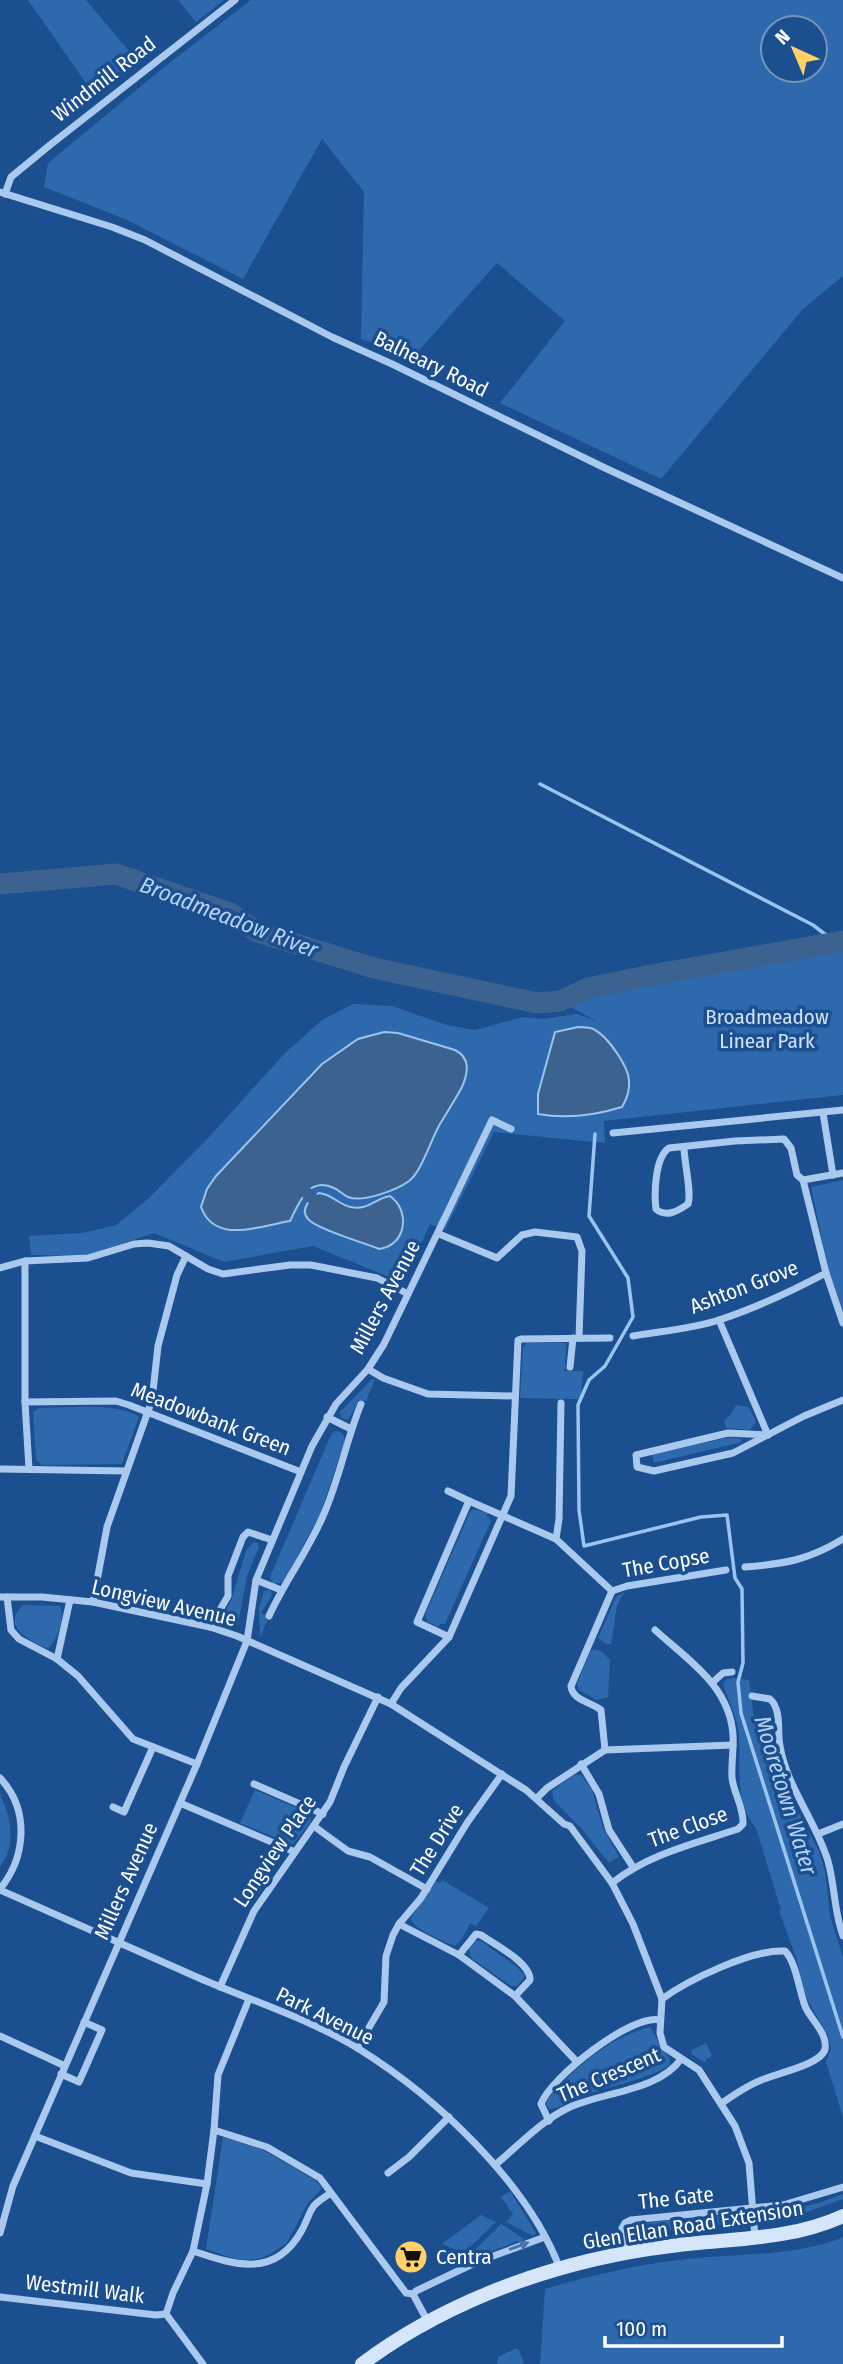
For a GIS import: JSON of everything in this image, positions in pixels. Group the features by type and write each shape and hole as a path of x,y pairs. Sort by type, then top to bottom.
{"street":[{"name":"Windmill Road","path":"3,193 11,177 66,131 235,0"},
{"name":"Balheary Road","path":"3,193 145,240 332,337 843,578"},
{"path":"612,1133 843,1110"},
{"path":"823,1113 833,1175"},
{"name":"Millers Avenue","path":"0,2233 13,2186 197,1764 247,1641 256,1580 301,1472 327,1417 368,1369 384,1344 492,1120 511,1129"},
{"path":"684,1147 684,1167 690,1197 688,1204 663,1214 656,1209 656,1202 661,1157 665,1150 670,1148 735,1141 783,1139 791,1148 797,1175 803,1180 825,1273 843,1322"},
{"path":"803,1180 843,1174"},
{"path":"439,1234 497,1258 522,1235 535,1232 576,1237 582,1251 576,1338 570,1367"},
{"path":"0,1268 25,1261 89,1258 134,1244 148,1243 169,1246 208,1269 223,1274 290,1265 311,1265 377,1278 408,1294"},
{"path":"93,1602 107,1527 125,1471 149,1412 158,1346 177,1275 186,1256"},
{"path":"25,1261 25,1402 29,1469"},
{"name":"Ashton Grove","path":"633,1336 719,1320 825,1273"},
{"path":"719,1320 768,1435"},
{"path":"391,1704 401,1688 449,1637 503,1515 512,1489 514,1396 519,1340 610,1338"},
{"path":"368,1369 383,1378 428,1394 514,1396"},
{"path":"768,1435 728,1433 651,1450 636,1455 637,1467 654,1471 733,1453 843,1400"},
{"name":"Meadowbank Green","path":"25,1402 116,1401 301,1472"},
{"path":"556,1539 559,1519 561,1403"},
{"path":"269,1616 322,1519 336,1485 351,1429 361,1404"},
{"path":"327,1417 351,1429"},
{"path":"0,1469 125,1471"},
{"name":"The Copse","path":"448,1491 556,1539 612,1591"},
{"path":"449,1637 416,1622 469,1501"},
{"path":"210,1627 228,1596 228,1576 243,1537 248,1532 272,1540"},
{"path":"746,1567 808,1558 843,1539"},
{"name":"The Copse","path":"605,1750 601,1710 575,1696 571,1692 571,1686 612,1591 726,1570"},
{"path":"256,1580 281,1590"},
{"path":"4,1597 11,1630 19,1639 57,1660 92,1689 133,1739 197,1764"},
{"name":"Longview Avenue","path":"4,1597 93,1602 210,1627 378,1697 502,1774"},
{"path":"57,1660 70,1600"},
{"name":"The Close","path":"611,1883 633,1867 658,1855 738,1829 743,1824 744,1816 732,1776 730,1717 718,1687 656,1630"},
{"path":"713,1682 723,1673 732,1672"},
{"path":"752,1696 770,1699 776,1706 780,1746 788,1774 818,1834 829,1863 843,1936"},
{"name":"Longview Place","path":"220,1987 254,1911 323,1814 378,1697"},
{"path":"537,1798 581,1764 605,1750 733,1745"},
{"path":"113,1807 124,1812 153,1747"},
{"path":"581,1764 599,1794 609,1830 633,1867"},
{"path":"502,1774 537,1798 576,1832 611,1883 633,1924 662,1999 660,2033 664,2047 699,2070 736,2126 749,2163 755,2239"},
{"name":"The Drive","path":"357,2048 384,2002 386,1956 399,1924 427,1889 467,1823 502,1774"},
{"path":"0,1778 16,1805 21,1828 18,1860 0,1890"},
{"path":"254,1784 323,1814"},
{"path":"180,1803 295,1852"},
{"path":"818,1834 843,1825"},
{"path":"315,1827 348,1851 370,1857 427,1889"},
{"name":"Park Avenue","path":"0,1890 357,2048 402,2079 449,2117 495,2165 518,2193 545,2236 561,2269"},
{"path":"399,1924 458,1955 515,1996 577,2062"},
{"path":"458,1955 476,1934 522,1963 528,1969 530,1980 515,1996"},
{"path":"662,1999 699,1977 749,1958 785,1951 792,1960 797,1986 807,2011 822,2034 825,2049 815,2060 763,2079 722,2103"},
{"path":"203,2364 166,2314 192,2251 207,2184 218,2075 249,1999"},
{"name":"The Crescent","path":"549,2121 541,2104 543,2096 577,2062 627,2028 654,2019 660,2020"},
{"path":"61,2074 79,2082 102,2030 84,2022"},
{"path":"0,2036 65,2066"},
{"name":"The Crescent","path":"495,2165 566,2109 590,2099 642,2085 670,2072 681,2059"},
{"path":"388,2173 410,2157 449,2117"},
{"path":"214,2130 267,2147 320,2178 407,2293 413,2294 468,2266 545,2236"},
{"path":"35,2136 131,2173 207,2184"},
{"name":"The Gate","path":"625,2253 622,2228 631,2220 794,2203 843,2187"},
{"path":"192,2251 246,2266 266,2263 292,2244 312,2205 331,2193"},
{"name":"Glen Ellan Road Extension","path":"362,2364 428,2322 493,2292 561,2269 625,2253 672,2245 755,2239 800,2231 843,2216"},
{"path":"413,2294 428,2322"},
{"name":"Westmill Walk","path":"0,2297 166,2314"}],"green space":[{"path":"28,0 86,0 140,64 95,96"},
{"path":"178,0 224,0 196,22"},
{"path":"251,0 843,0 843,276 802,310 661,479 500,403 565,321 497,263 413,357 361,339 364,192 322,139 243,279 127,220 44,187 48,163"},
{"name":"Broadmeadow Linear Park","path":"843,940 843,1095 604,1121 605,1143 494,1132 445,1230 430,1224 404,1283 313,1246 224,1262 154,1233 86,1256 31,1255 29,1236 82,1233 116,1225 148,1199 210,1136 283,1055 322,1020 353,1004 392,1006 447,1025 475,1030 523,1017 543,1019 577,1014 596,1021 560,1001 588,988 648,973"},
{"path":"843,1180 843,1311 829,1272 811,1187"},
{"path":"527,1343 566,1343 565,1371 583,1371 581,1399 520,1398 523,1347"},
{"path":"372,1379 375,1380 366,1401 359,1400 348,1420 341,1418 340,1412"},
{"path":"736,1405 749,1407 756,1422 750,1430 726,1428 724,1420"},
{"path":"39,1408 119,1409 139,1417 122,1464 42,1465 36,1460 33,1412"},
{"path":"334,1431 341,1432 344,1443 320,1515 285,1579 281,1583 273,1584 270,1577"},
{"path":"727,1438 740,1438 742,1442 654,1463 652,1454"},
{"path":"474,1509 488,1513 491,1521 445,1624 440,1624 439,1627 428,1622 425,1615 470,1512"},
{"path":"253,1542 258,1543 259,1547 247,1576 238,1624 231,1629 219,1623 231,1601 246,1551"},
{"path":"270,1590 272,1595 261,1613 269,1616 260,1638 259,1608 264,1591"},
{"path":"624,1592 617,1606 611,1644 606,1644 598,1638 616,1597"},
{"path":"23,1605 60,1606 60,1629 48,1649 20,1632 16,1626 17,1613"},
{"path":"594,1649 601,1651 610,1660 608,1697 597,1700 579,1690 577,1684 590,1652"},
{"path":"727,1679 749,1680 754,1718 764,1720 763,1735 773,1735 783,1783 819,1851 825,1871 830,1916 843,1957 843,2117 826,2062 831,2049 828,2035 802,1987 797,1960 779,1911 781,1910 756,1828 741,1796 738,1730 723,1684"},
{"path":"574,1775 581,1775 592,1790 603,1828 619,1857 609,1863 581,1828 554,1801 552,1791"},
{"path":"255,1790 311,1814 310,1823 294,1843 240,1823"},
{"path":"0,1794 9,1822 10,1840 9,1849 0,1867"},
{"path":"442,1880 489,1908 476,1926 470,1923 455,1946 423,1931 411,1919 436,1881 440,1883"},
{"path":"474,1940 481,1941 517,1967 525,1976 517,1986 511,1986 471,1958 469,1948"},
{"path":"650,2027 669,2058 670,2064 667,2067 549,2109 546,2105 547,2099 581,2065 620,2038"},
{"path":"706,2043 712,2056 706,2059 706,2063 691,2054 692,2050"},
{"path":"223,2137 263,2150 315,2180 322,2188 308,2203 287,2243 262,2258 235,2259 206,2249"},
{"path":"510,2191 536,2233 533,2236 506,2222 513,2214 501,2197"},
{"path":"843,2194 843,2199 793,2217 765,2222 767,2214 819,2203"},
{"path":"481,2215 496,2222 464,2253 442,2244"},
{"path":"741,2215 736,2223 627,2235 631,2226"},
{"path":"501,2224 524,2239 466,2259"},
{"path":"843,2237 843,2364 540,2364 545,2289 652,2264 786,2251"},
{"path":"516,2348 524,2364 497,2364 498,2357"}],"shaded area":[{"path":"578,1027 595,1030 616,1052 628,1074 629,1091 625,1101 622,1107 591,1114 538,1114 538,1094 555,1032"},
{"path":"384,1032 398,1033 455,1050 464,1057 467,1066 462,1087 414,1176 396,1188 362,1198 348,1197 325,1185 317,1186 306,1193 290,1221 252,1229 227,1229 216,1226 208,1219 201,1207 207,1189 216,1176 322,1064 358,1039"},
{"path":"319,1193 357,1208 390,1196 401,1210 403,1227 400,1235 395,1242 379,1249 320,1227 308,1219 305,1211 310,1201"}],"waterway":[{"path":"540,784 813,925 835,942"},
{"name":"Broadmeadow River","path":"0,884 116,874 230,913 257,932 374,968 537,1003 560,1001 588,988 646,976 843,941"},
{"name":"Mooretown Water","path":"595,1134 589,1216 628,1278 633,1317 605,1366 589,1380 578,1405 579,1510 584,1546 701,1517 727,1515 735,1578 742,1589 743,1663 738,1682 741,1713 843,2037"},
{"path":"306,1192 312,1198"}],"place":[{"name":"Centra","path":"411,2257"}]}
